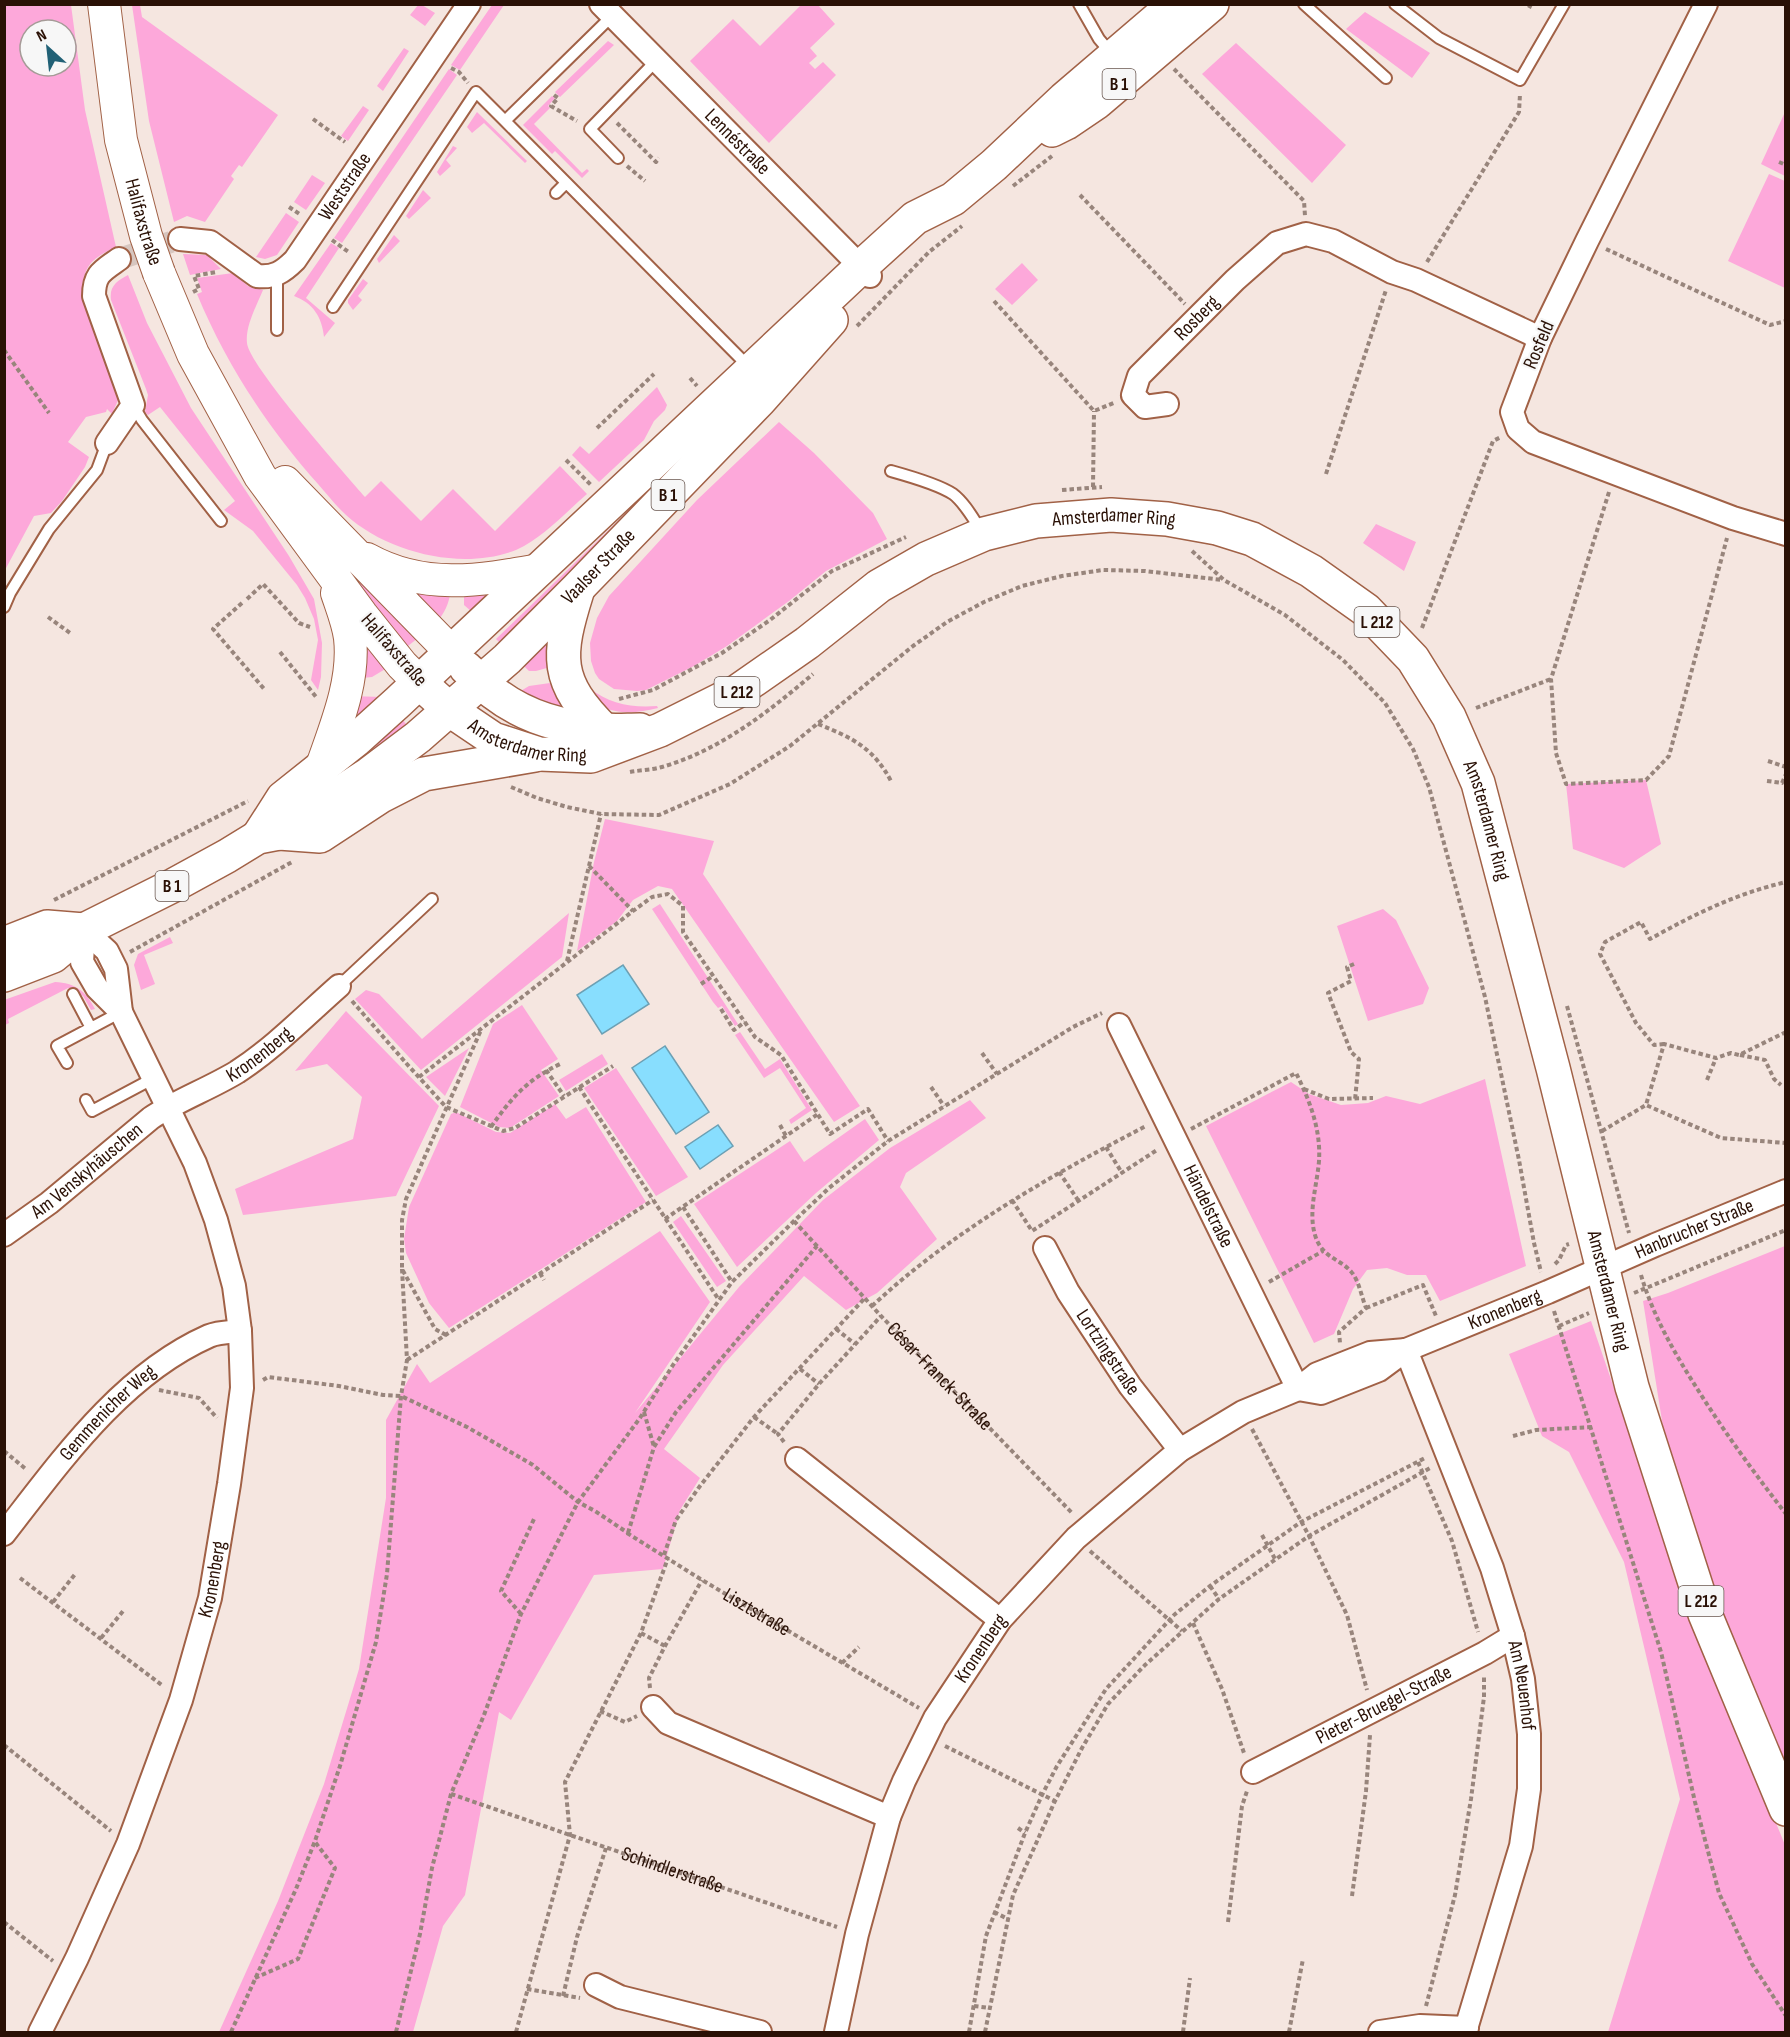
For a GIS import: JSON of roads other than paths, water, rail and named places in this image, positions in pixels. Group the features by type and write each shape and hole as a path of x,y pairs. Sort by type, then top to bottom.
{"main road":[{"name":"Halifaxstraße","path":"104,4 120,140 146,236 159,273 194,354 260,476 393,654 435,696"},
{"name":"Vaalser Straße","path":"265,821 369,774 435,696 466,667 578,589 755,385 866,272 915,218 959,211 1015,147 1064,99 1175,4"},
{"name":"Vaalser Straße","path":"1015,147 1066,123 1097,102 1212,4"},
{"name":"Vaalser Straße","path":"466,667 539,570 755,385"},
{"name":"Halifaxstraße","path":"232,423 292,491 355,552 466,667"},
{"name":"Amsterdamer Ring","path":"435,696 493,739 539,754 591,756 660,730 738,691 807,644 879,586 926,559 984,534 1036,521 1111,515 1167,519 1217,528 1252,539 1311,571 1366,610 1413,659 1449,717 1478,783 1553,1068 1632,1388 1705,1614 1785,1809"},
{"path":"355,552 393,571 441,581 479,580 539,570"},
{"path":"321,769 340,712 350,664 348,631 331,573"},
{"path":"578,589 563,642 565,673 577,699 605,730"},
{"name":"Amsterdamer Ring","path":"466,667 504,700 532,715 567,726 605,730 660,730"},
{"name":"Vaalser Straße","path":"4,975 52,956 84,930 227,856 265,821 283,798 357,739 435,696"},
{"path":"265,821 320,836 381,796 424,774 539,754"},
{"path":"4,944 47,927 84,930"}],"street":[{"name":"Weststraße","path":"277,275 284,272 295,260 469,4"},
{"name":"Rosfeld","path":"1706,4 1540,338 1512,412 1518,429 1533,442 1733,518 1785,534"},
{"name":"Lennéstraße","path":"607,10 866,272"},
{"name":"Rosberg","path":"1167,404 1145,407 1133,395 1139,376 1235,280 1277,243 1306,234 1333,241 1392,272 1416,280 1540,338"},
{"path":"180,239 210,242 257,276 277,275"},
{"path":"107,443 133,405 94,296 94,284 100,272 119,259"},
{"name":"Kronenberg","path":"40,2032 77,1958 128,1844 181,1700 210,1598 241,1400 240,1331 234,1286 216,1220 195,1163 121,1012 118,976 108,951 84,930"},
{"name":"Kronenberg","path":"168,1106 237,1072 271,1047 339,986"},
{"name":"Händelstraße","path":"1114,1017 1298,1389"},
{"name":"Am Venskyhäuschen","path":"4,1235 49,1203 168,1106"},
{"name":"Hanbrucher Straße","path":"1603,1267 1785,1191"},
{"name":"Lortzingstraße","path":"1046,1248 1068,1292 1130,1386 1180,1450"},
{"name":"Kronenberg","path":"836,2032 858,1934 889,1817 904,1781 931,1727 1000,1620 1081,1534 1180,1450 1243,1412 1298,1389 1317,1374 1370,1353 1406,1350 1603,1267"},
{"name":"Gemmenicher Weg","path":"4,1534 77,1440 124,1393 168,1359 211,1335 240,1331"},
{"name":"Am Neuenhof","path":"1406,1350 1492,1568 1513,1636 1523,1679 1529,1734 1529,1789 1521,1846 1466,2030"},
{"path":"797,1459 1000,1620"},
{"name":"Pieter-Bruegel-Straße","path":"1253,1772 1485,1653 1513,1636"},
{"path":"653,1707 668,1723 889,1817"},
{"path":"596,1985 620,1997 760,2032"},
{"path":"1380,2032 1420,2026 1466,2030"}],"lane":[{"path":"1079,4 1099,39 1113,56"},
{"path":"1304,4 1386,78"},
{"path":"1395,4 1439,38 1520,80 1564,4"},
{"path":"505,121 607,10"},
{"path":"618,158 590,129 656,61"},
{"path":"333,307 476,92 566,183 755,385"},
{"path":"556,194 566,183"},
{"path":"277,275 277,330"},
{"path":"133,405 142,420 221,521"},
{"path":"4,607 49,529 97,470 107,443"},
{"path":"891,471 954,494 984,534"},
{"path":"339,986 432,899"},
{"path":"73,994 91,1028"},
{"path":"67,1063 57,1046 121,1012"},
{"path":"86,1100 92,1111 154,1078"}],"water":[{"path":"623,965 649,1004 602,1034 577,995"},
{"path":"665,1046 709,1112 676,1134 632,1068"},
{"path":"718,1125 733,1146 700,1169 685,1147"}],"tunnel":[{"path":"119,259 180,239"}]}
